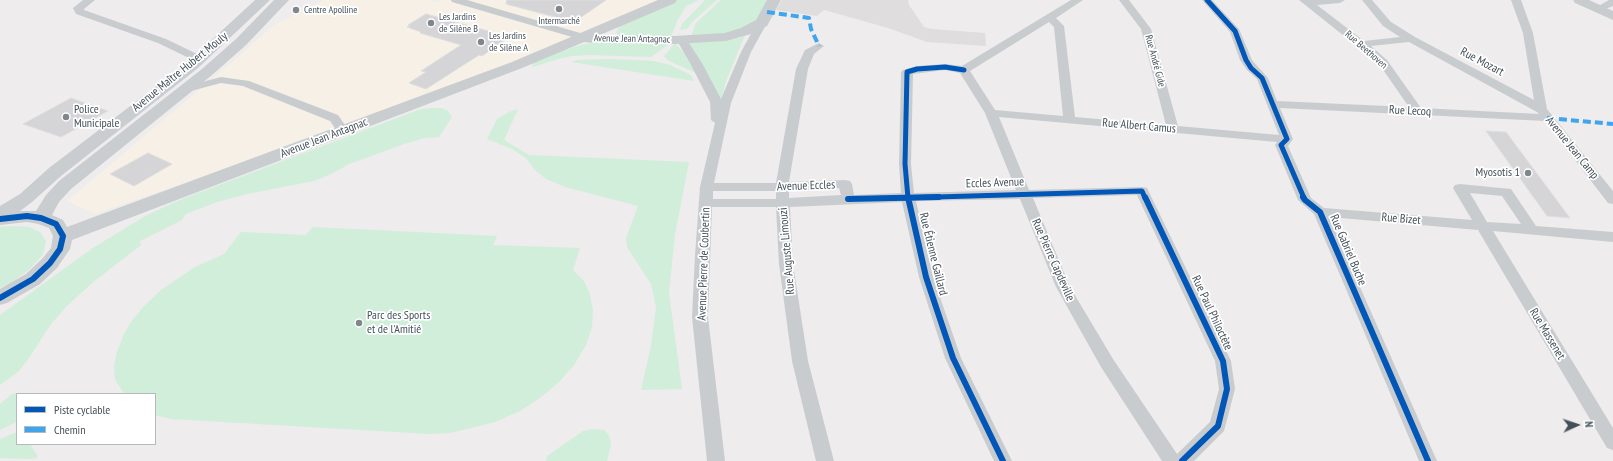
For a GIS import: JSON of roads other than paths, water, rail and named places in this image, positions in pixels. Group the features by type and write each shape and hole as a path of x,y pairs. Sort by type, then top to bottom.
{"main road":[{"name":"Avenue Maître Hubert Mouly","path":"42,218 52,199 65,185 187,89 205,64 216,45 263,0"},
{"name":"Avenue Maître Hubert Mouly","path":"0,215 26,198 54,172 205,64 236,46 282,0"},
{"name":"Avenue Jean Antagnac","path":"63,236 343,131 555,49 670,0"},
{"name":"Avenue Pierre de Coubertin","path":"762,23 774,0"},
{"path":"681,39 726,37 746,31 762,23"},
{"path":"612,25 611,31 613,36 623,39"},
{"name":"Avenue Jean Antagnac","path":"583,37 590,39 681,39"},
{"path":"0,219 27,216 42,218 56,224 63,236 60,249 50,263 33,279 0,298"}],"street":[{"path":"90,0 78,8 80,12 112,22 183,50 205,64 221,80"},
{"path":"456,0 583,37"},
{"path":"964,70 1051,18 1078,0"},
{"name":"Rue André Gide","path":"1124,0 1146,29 1173,128"},
{"name":"Rue Gabriel Buche","path":"1206,0 1235,31 1246,60 1251,68 1262,78 1287,139 1281,145 1305,200 1320,212 1428,461"},
{"path":"1306,2 1340,0"},
{"name":"Rue Mozart","path":"1367,0 1387,24 1544,114"},
{"name":"Avenue Jean Camp","path":"1516,0 1528,33 1544,114 1613,200"},
{"path":"1579,0 1613,16"},
{"path":"1598,9 1613,1"},
{"name":"Rue Beethoven","path":"1306,2 1362,44 1383,62 1417,111"},
{"path":"1051,18 1059,26 1069,120"},
{"name":"Avenue Pierre de Coubertin","path":"716,461 700,317 702,255 707,187 725,103 746,52 762,23"},
{"path":"565,31 589,30 612,25"},
{"path":"555,49 560,43 565,31"},
{"name":"Avenue Pierre de Coubertin","path":"681,39 696,62 716,102 718,139"},
{"path":"1362,44 1411,39"},
{"path":"183,50 216,45"},
{"name":"Rue Auguste Limouzi","path":"819,46 809,52 802,69 782,187 786,264 800,361 825,461"},
{"name":"Rue Étienne Gaillard","path":"964,70 945,67 917,69 907,72 905,164 908,197 926,277 953,358 1003,461"},
{"name":"Rue Pierre Capdeville","path":"964,70 992,113 1063,287 1107,363 1172,461"},
{"path":"187,89 221,80 245,83 334,118 343,131"},
{"name":"Rue Lecoq","path":"1273,104 1417,111 1544,114"},
{"name":"Rue Albert Camus","path":"992,113 1287,139"},
{"name":"Avenue Eccles","path":"706,203 783,203 848,198 845,184 782,187 707,187"},
{"path":"1482,226 1460,188 1506,192 1532,230"},
{"name":"Eccles Avenue","path":"848,198 1142,191"},
{"name":"Rue Paul Philoctète","path":"1142,191 1223,361 1227,389 1218,426 1182,461"},
{"name":"Rue Bizet","path":"1320,212 1613,237"},
{"name":"Rue Massenet","path":"1482,226 1613,443"}],"place":[{"name":"Intermarché","path":"559,9"},
{"name":"Centre Apolline","path":"296,10"},
{"name":"Les Jardins de Silène B","path":"431,23"},
{"name":"Les Jardins de Silène A","path":"481,42"},
{"name":"Police Municipale","path":"66,117"},
{"name":"Myosotis 1","path":"1528,173"},
{"name":"Parc des Sports et de l'Amitié","path":"359,323"}]}
